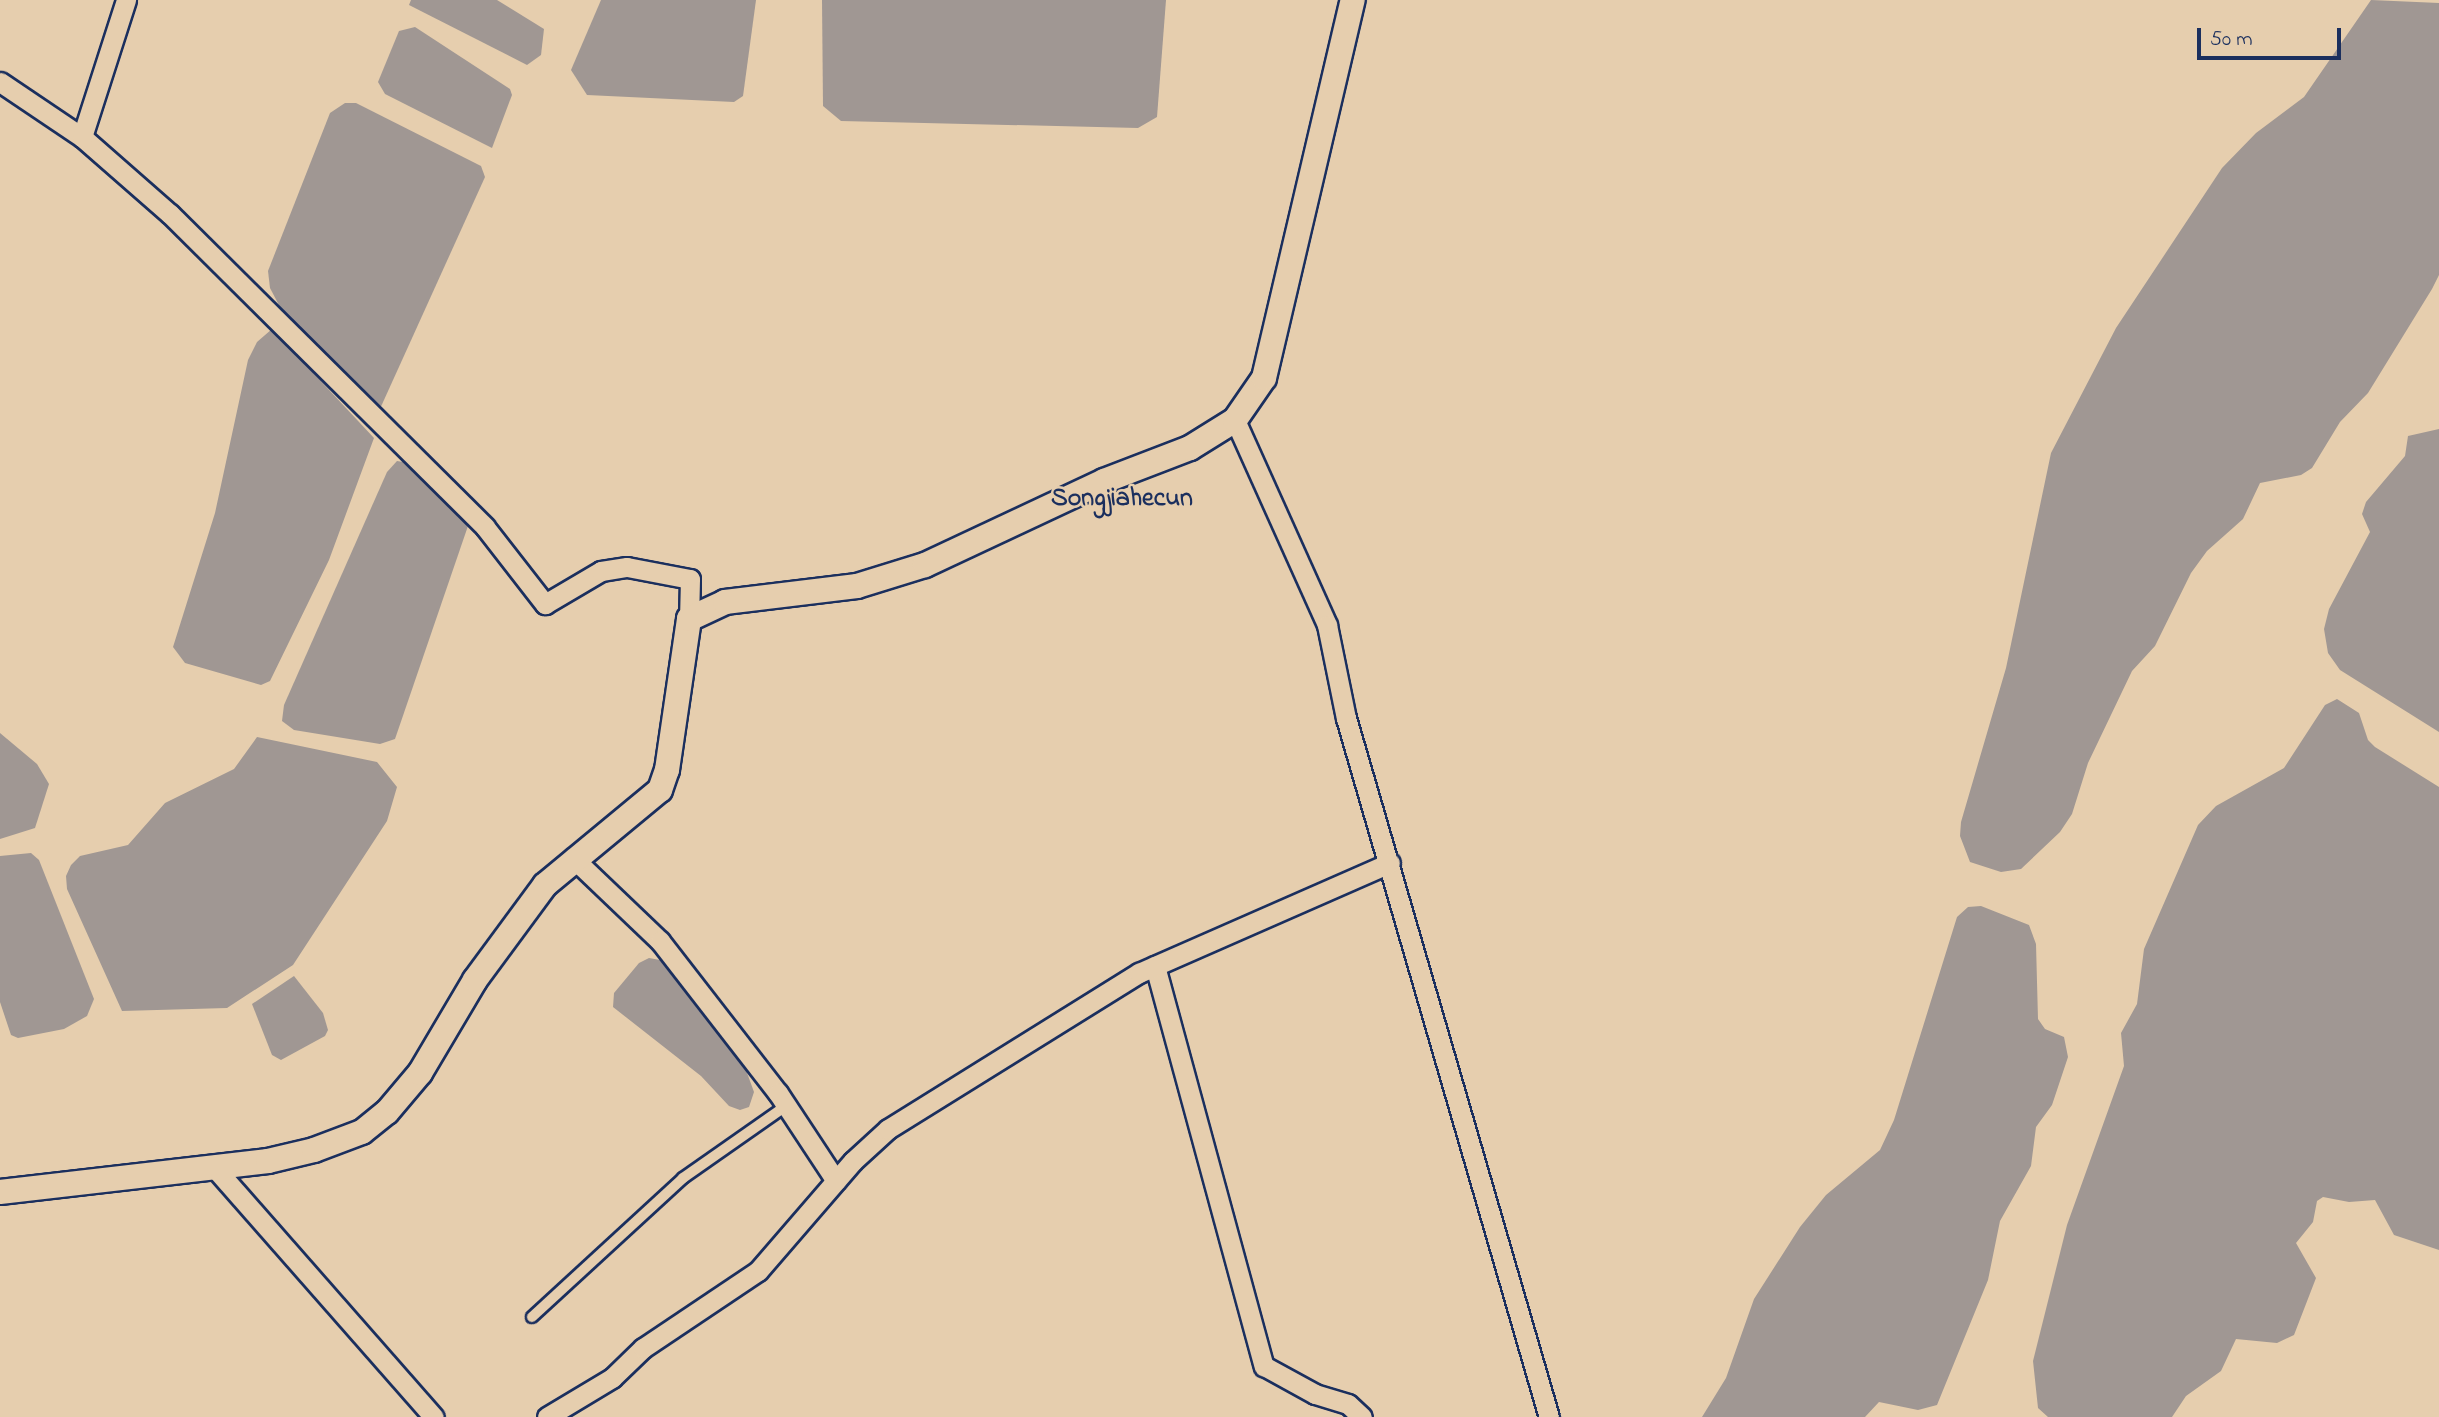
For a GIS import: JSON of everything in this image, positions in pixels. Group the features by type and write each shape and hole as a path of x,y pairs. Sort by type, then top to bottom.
{"street":[{"path":"82,137 126,0"},
{"path":"689,619 725,602 857,586 925,565 1104,481 1191,448 1235,420 1264,378 1353,0"},
{"path":"0,82 82,137 170,214 485,527 545,604 601,570 627,567 690,579 689,619 664,780 648,803 573,858 545,885 504,939 420,1073 375,1123 314,1150 215,1167 0,1192"},
{"path":"1235,420 1327,625 1346,718 1549,1417"},
{"path":"573,858 660,941 786,1106 836,1181"},
{"path":"547,1417 612,1378 643,1348 758,1271 836,1181 888,1129 1155,966 1390,863"},
{"path":"1155,966 1264,1366 1315,1394 1348,1404 1362,1417"},
{"path":"215,1167 433,1417"}],"lane":[{"path":"532,1317 683,1178 786,1106"}],"shaded area":[{"path":"411,0 497,0 544,29 541,55 527,65 409,5"},
{"path":"601,0 756,0 743,96 734,102 587,95 571,70"},
{"path":"822,0 1166,0 1157,117 1138,128 841,121 823,106"},
{"path":"2371,0 2439,3 2439,275 2368,393 2340,422 2312,468 2301,475 2260,483 2243,519 2207,551 2191,573 2155,646 2132,671 2088,763 2072,814 2060,832 2021,869 2001,872 1970,862 1960,836 1961,822 2006,668 2051,453 2116,328 2222,168 2256,133 2304,97"},
{"path":"415,27 510,89 512,95 492,148 385,94 378,82 399,31"},
{"path":"345,103 356,103 481,166 485,177 379,411 281,309 270,288 268,271 330,113"},
{"path":"272,329 374,438 329,560 270,681 261,685 185,663 173,647 215,513 248,360 257,342"},
{"path":"2439,429 2439,732 2340,670 2328,653 2324,629 2329,609 2370,532 2362,514 2366,502 2405,456 2408,436"},
{"path":"397,461 403,462 469,523 395,739 380,744 294,730 282,721 284,705 387,472"},
{"path":"2337,699 2359,713 2368,740 2375,747 2439,787 2439,1250 2394,1235 2375,1200 2349,1202 2323,1197 2317,1201 2313,1222 2296,1243 2316,1278 2294,1335 2277,1343 2236,1339 2221,1371 2186,1396 2172,1417 2048,1417 2038,1408 2033,1361 2067,1225 2124,1066 2121,1033 2137,1004 2144,949 2198,825 2216,806 2284,768 2325,705"},
{"path":"0,733 37,764 49,784 35,828 0,839"},
{"path":"257,737 377,762 397,787 387,821 293,965 227,1008 122,1011 67,889 66,876 71,865 80,856 128,845 165,803 234,769"},
{"path":"31,853 39,860 94,999 87,1016 64,1029 18,1038 11,1035 0,1002 0,856"},
{"path":"1981,906 2029,925 2036,944 2038,1019 2045,1029 2064,1037 2068,1057 2052,1105 2036,1127 2031,1166 2000,1221 1988,1280 1937,1405 1918,1410 1879,1402 1865,1417 1702,1417 1726,1378 1754,1299 1800,1227 1826,1195 1880,1150 1894,1120 1957,917 1968,907"},
{"path":"649,958 660,960 746,1070 754,1092 749,1107 740,1110 729,1106 701,1076 613,1007 614,993 639,963"},
{"path":"294,976 323,1013 328,1030 325,1036 281,1060 272,1055 252,1004"}],"district":[{"name":"Songjiahecun","path":"1122,500"}]}
